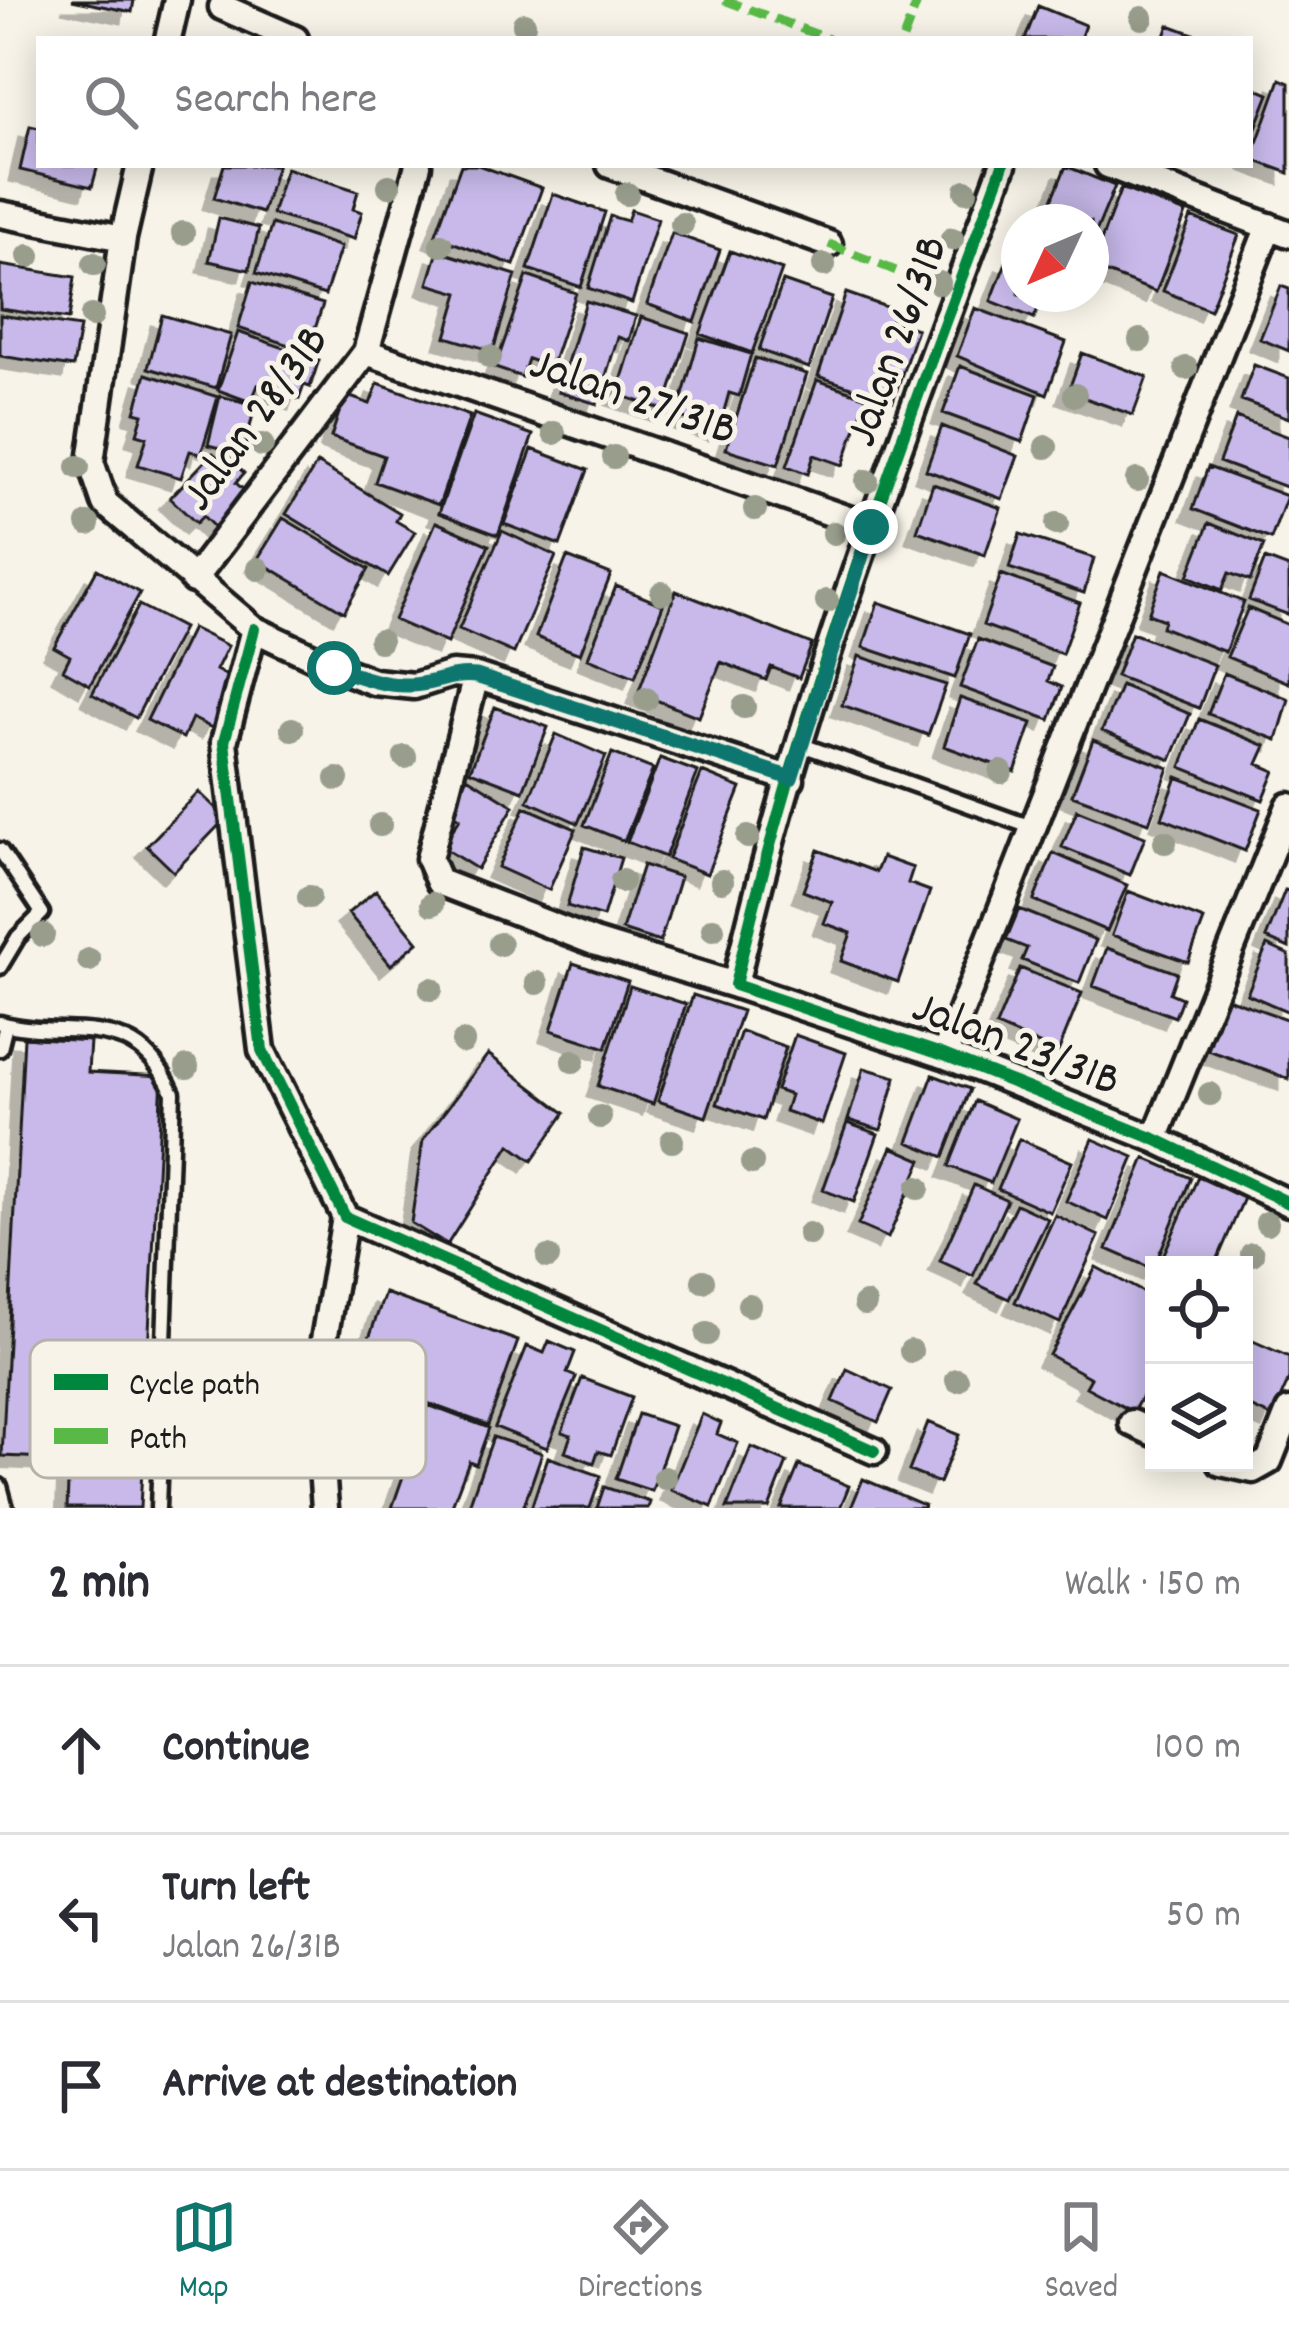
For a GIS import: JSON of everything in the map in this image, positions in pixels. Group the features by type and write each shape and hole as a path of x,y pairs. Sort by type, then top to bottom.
{"street":[{"path":"170,36 177,0"},
{"path":"222,7 288,36"},
{"path":"139,168 123,238 91,462 105,503 254,629 374,682 414,686 452,674 476,676 791,778"},
{"name":"Jalan 28/31B","path":"194,580 365,352 417,168"},
{"path":"618,168 829,244"},
{"name":"Jalan 26/31B","path":"735,985 791,778 871,527 1003,168"},
{"path":"1116,168 1279,230"},
{"path":"0,214 123,238"},
{"name":"Jalan 23/31B","path":"944,1054 1031,827 1279,230"},
{"name":"Jalan 27/31B","path":"365,352 871,527"},
{"path":"254,629 224,742 262,1050 345,1217 324,1340"},
{"name":"Jalan 23/31B","path":"476,676 429,859 439,882 594,942 944,1054 1155,1138 1289,1203"},
{"path":"1155,1138 1289,806"},
{"path":"345,1217 874,1451"},
{"path":"1253,1470 1269,1461 1289,1412"},
{"path":"323,1478 325,1508"}],"lane":[{"path":"802,745 1031,827"},
{"path":"0,850 42,913 18,937 0,967"},
{"path":"0,1049 3,1024 106,1031 153,1057 173,1093 164,1340"},
{"path":"158,1508 159,1478"},
{"path":"0,1486 6,1508"}],"building":[{"path":"72,0 134,0 132,12"},
{"path":"1038,6 1085,25 1081,36 1026,36"},
{"path":"1169,25 1199,36 1165,36"},
{"path":"1280,79 1289,83 1289,173 1253,160"},
{"path":"1253,87 1269,94 1253,135"},
{"path":"30,126 36,127 36,168 97,168 92,187 20,170"},
{"path":"223,168 276,168 262,213 214,198"},
{"path":"286,168 358,191 353,209 362,212 354,239 272,214"},
{"path":"460,168 486,168 542,188 514,265 435,236"},
{"path":"1065,168 1115,186 1108,204 1050,204"},
{"path":"1121,188 1186,213 1156,292 1109,274 1109,220"},
{"path":"553,194 605,212 581,287 528,269"},
{"path":"631,210 658,219 632,303 588,288 610,216 627,221"},
{"path":"1191,217 1239,235 1210,310 1163,291"},
{"path":"219,218 259,228 249,270 209,261"},
{"path":"272,224 341,247 325,295 256,273"},
{"path":"672,233 720,250 695,322 647,304"},
{"path":"438,251 516,275 493,351 446,337 459,293 428,284"},
{"path":"730,251 782,270 752,353 700,334"},
{"path":"0,265 75,277 69,319 0,309"},
{"path":"1001,275 1001,305 991,301"},
{"path":"527,276 576,293 551,367 528,359 522,377 495,368"},
{"path":"783,281 832,298 809,368 759,350"},
{"path":"252,282 323,304 308,351 238,328"},
{"path":"1281,286 1289,289 1289,351 1260,339"},
{"path":"846,293 895,310 891,321 917,329 893,401 818,376"},
{"path":"586,301 636,316 629,341 618,337 597,404 558,392"},
{"path":"975,308 1066,342 1047,394 957,356"},
{"path":"0,315 80,327 73,367 0,356"},
{"path":"162,315 231,335 216,388 148,368"},
{"path":"641,317 689,333 664,410 617,394"},
{"path":"238,332 319,360 310,387 304,385 299,399 258,385 251,402 218,390"},
{"path":"699,338 751,354 739,396 729,393 719,429 677,416"},
{"path":"1082,353 1147,377 1133,415 1068,392"},
{"path":"755,358 807,374 778,465 726,449"},
{"path":"1254,365 1289,378 1289,418 1241,400"},
{"path":"960,366 1038,395 1022,442 943,413"},
{"path":"146,374 218,397 201,454 190,451 181,478 138,465 147,437 137,434 143,414 135,412"},
{"path":"817,380 867,397 843,465 814,455 808,474 787,466"},
{"path":"378,383 470,416 439,505 375,482 384,456 331,437 345,395 370,404"},
{"path":"220,396 255,405 244,454 208,445"},
{"path":"474,414 533,435 498,535 439,513"},
{"path":"1236,417 1289,437 1289,488 1219,462"},
{"path":"942,426 1018,456 1002,499 926,470"},
{"path":"532,449 588,470 560,545 504,524"},
{"path":"213,453 222,461 227,456 244,473 236,483 246,492 217,530 203,516 196,523 170,498"},
{"path":"317,463 400,513 396,521 415,532 388,576 286,514"},
{"path":"1208,467 1287,496 1271,539 1193,509"},
{"path":"933,484 1001,508 985,555 917,531"},
{"path":"283,518 369,569 344,612 257,560"},
{"path":"436,522 489,545 447,643 394,620"},
{"path":"1209,523 1264,545 1250,581 1229,573 1222,590 1188,576"},
{"path":"502,531 556,556 514,653 459,629"},
{"path":"1020,534 1094,558 1084,593 1009,568"},
{"path":"567,557 611,574 580,654 536,637"},
{"path":"1265,559 1289,568 1289,615 1249,600"},
{"path":"97,569 140,593 90,685 63,670 70,656 54,647"},
{"path":"1164,570 1244,602 1225,652 1162,627 1164,620 1148,614"},
{"path":"1001,574 1080,603 1062,654 983,625"},
{"path":"616,586 663,605 635,677 588,658"},
{"path":"676,591 812,644 799,678 771,667 766,680 721,662 699,717 638,693"},
{"path":"878,602 970,634 955,678 863,647"},
{"path":"139,605 183,628 136,718 92,694"},
{"path":"1248,608 1289,625 1289,683 1227,657"},
{"path":"192,628 228,646 216,670 235,680 212,728 192,718 183,738 147,720"},
{"path":"1132,633 1215,665 1199,708 1116,676"},
{"path":"978,639 1053,667 1048,681 1062,687 1050,720 960,687"},
{"path":"859,656 946,685 928,735 842,705"},
{"path":"1224,673 1289,699 1277,740 1208,714"},
{"path":"1121,685 1190,714 1171,760 1102,731"},
{"path":"960,698 1032,723 1015,772 944,746"},
{"path":"495,707 548,727 523,791 470,771"},
{"path":"1199,719 1266,746 1258,764 1275,771 1263,800 1181,767"},
{"path":"556,734 606,756 578,823 528,801"},
{"path":"1093,740 1169,768 1149,823 1072,795"},
{"path":"612,753 653,769 624,841 584,825"},
{"path":"660,758 698,772 665,857 627,842"},
{"path":"702,772 741,788 707,874 668,859"},
{"path":"467,777 514,806 477,869 442,847 460,818 447,810"},
{"path":"1177,777 1261,809 1245,851 1162,818"},
{"path":"199,792 226,818 174,872 147,846"},
{"path":"525,807 576,829 549,890 498,867"},
{"path":"1077,810 1145,837 1130,875 1062,847"},
{"path":"584,847 621,858 603,917 567,906"},
{"path":"818,850 876,872 882,857 913,868 908,883 930,891 898,982 841,961 851,933 824,923 832,902 803,891"},
{"path":"1053,853 1127,885 1107,931 1034,900"},
{"path":"643,865 680,877 660,942 622,930"},
{"path":"376,890 418,942 391,965 348,913"},
{"path":"1285,890 1289,891 1289,948 1266,938"},
{"path":"1128,891 1204,920 1188,962 1112,935"},
{"path":"1019,909 1096,940 1079,983 1022,960 1027,948 1006,940"},
{"path":"1267,945 1289,955 1289,1012 1247,994"},
{"path":"1107,948 1177,973 1170,993 1182,998 1175,1017 1093,986"},
{"path":"573,963 628,981 606,1048 551,1030"},
{"path":"1020,968 1082,993 1058,1052 996,1026"},
{"path":"630,986 686,1004 653,1104 598,1086"},
{"path":"693,995 742,1011 706,1117 658,1101"},
{"path":"1227,998 1289,1020 1289,1079 1208,1050"},
{"path":"741,1031 786,1047 763,1120 717,1104"},
{"path":"795,1035 846,1053 822,1124 785,1111 790,1095 776,1090"},
{"path":"24,1037 90,1041 88,1072 162,1076 149,1340 30,1340 30,1457 2,1456"},
{"path":"488,1054 565,1113 532,1161 510,1145 447,1245 411,1223 423,1140"},
{"path":"864,1068 896,1077 881,1130 848,1120"},
{"path":"933,1075 970,1089 944,1157 908,1142"},
{"path":"975,1101 1017,1119 991,1183 949,1166"},
{"path":"847,1123 878,1134 854,1202 823,1190"},
{"path":"1019,1139 1072,1162 1050,1212 998,1189"},
{"path":"1093,1139 1134,1157 1108,1220 1066,1201"},
{"path":"892,1147 922,1160 888,1238 858,1225"},
{"path":"1145,1158 1191,1178 1158,1256 1145,1256 1145,1266 1107,1249"},
{"path":"1198,1177 1244,1198 1219,1256 1163,1256"},
{"path":"974,1185 1007,1200 973,1276 940,1261"},
{"path":"1016,1204 1048,1219 1009,1299 977,1284"},
{"path":"1055,1215 1099,1236 1060,1323 1015,1302"},
{"path":"1096,1267 1145,1293 1145,1390 1133,1412 1086,1387 1091,1378 1049,1355"},
{"path":"385,1293 518,1341 488,1425 426,1403 426,1340 368,1340"},
{"path":"549,1341 575,1352 567,1373 576,1377 547,1448 495,1427 527,1346 544,1353"},
{"path":"1253,1341 1289,1357 1289,1379 1272,1417 1253,1408"},
{"path":"847,1369 892,1390 878,1422 833,1401"},
{"path":"582,1378 632,1397 611,1455 598,1451 594,1463 565,1452 571,1435 562,1432"},
{"path":"428,1405 489,1428 476,1464 469,1461 451,1508 392,1508 402,1478 426,1478"},
{"path":"638,1414 674,1426 652,1491 616,1479"},
{"path":"702,1414 721,1423 717,1434 738,1443 712,1507 671,1490"},
{"path":"928,1422 959,1435 939,1483 909,1471"},
{"path":"493,1437 542,1453 523,1508 468,1508"},
{"path":"751,1447 787,1462 769,1508 727,1508"},
{"path":"548,1457 601,1476 590,1508 531,1508"},
{"path":"799,1465 849,1486 840,1508 781,1508"},
{"path":"68,1478 142,1478 140,1508 67,1508"},
{"path":"863,1479 924,1505 923,1508 851,1508"},
{"path":"604,1487 650,1502 648,1508 597,1508"}],"marked path":[{"path":"724,0 821,36"},
{"path":"904,36 918,0"},
{"path":"829,244 956,295"}],"cycle path":[{"path":"1002,168 821,673 735,985 944,1055 1155,1139 1289,1203"},
{"path":"254,629 224,742 262,1050 345,1217 874,1451"}],"route":[{"path":"334,668 374,682 414,686 452,674 476,676 791,778 871,527"}]}
